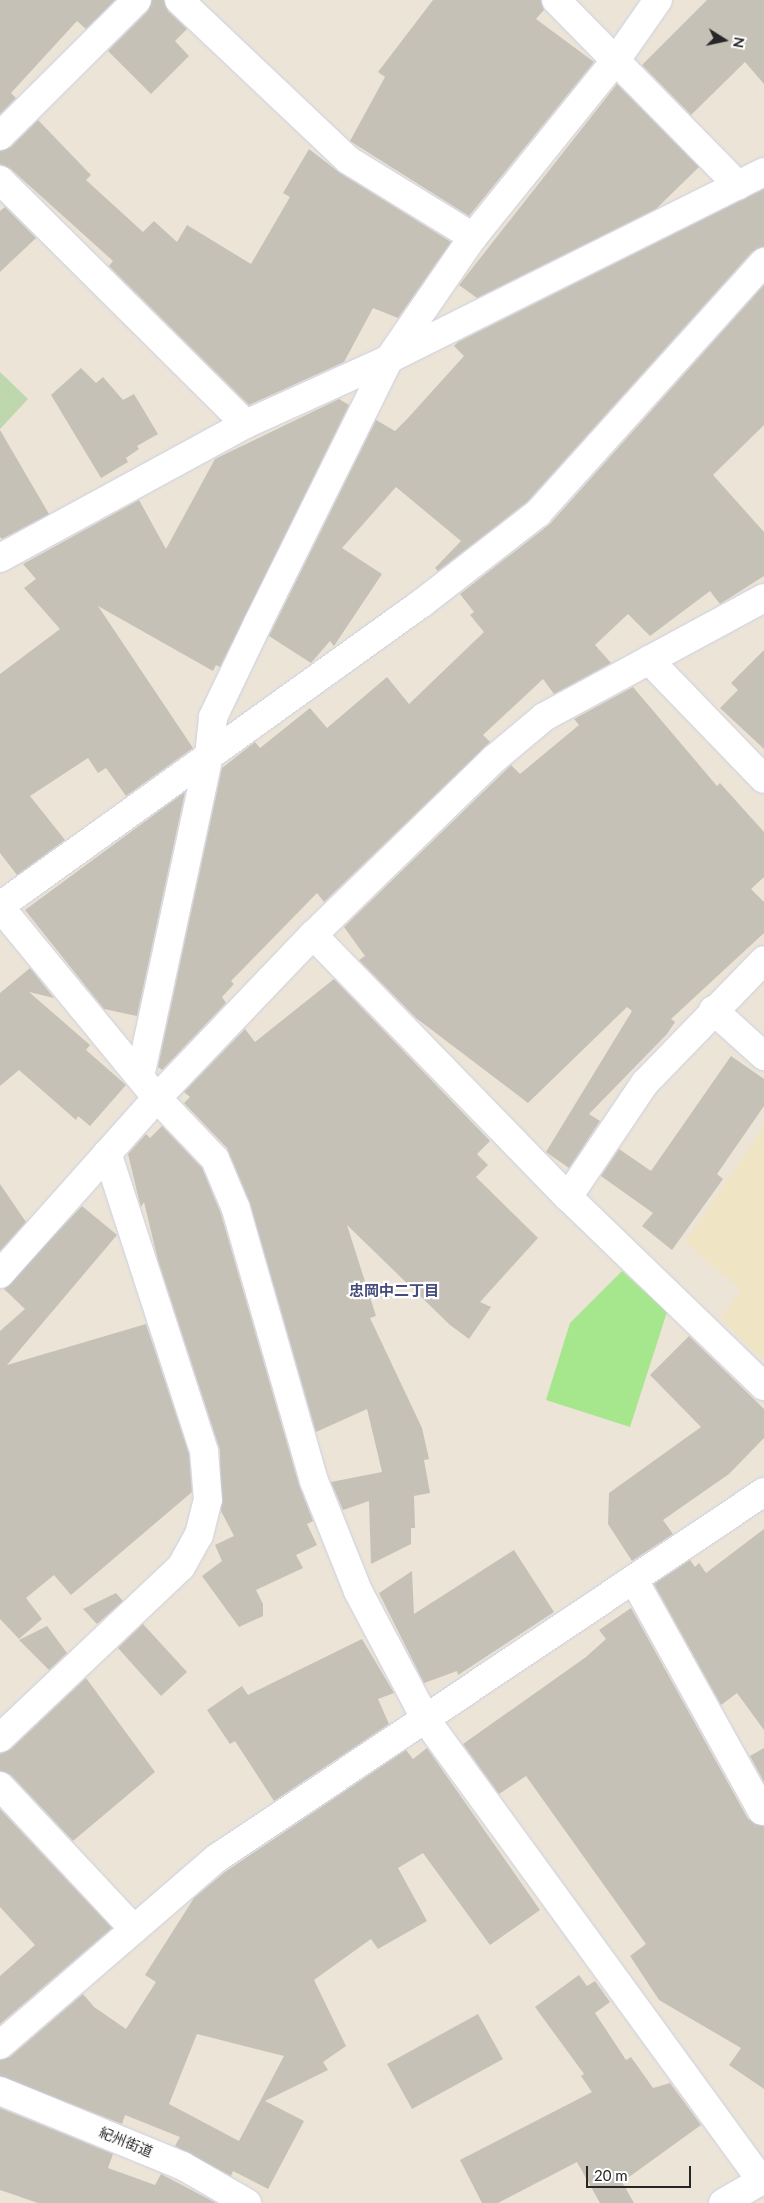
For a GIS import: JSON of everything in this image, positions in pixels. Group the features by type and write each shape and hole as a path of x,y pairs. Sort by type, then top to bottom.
{"street":[{"path":"0,136 137,0"},
{"path":"179,0 348,160 473,237"},
{"path":"556,0 738,185"},
{"path":"140,1077 210,756 213,717 389,359 473,237 616,60 658,0"},
{"path":"0,558 246,424 389,359 764,172"},
{"path":"0,180 246,424"},
{"path":"723,2203 763,2179 426,1720 358,1591 314,1481 225,1184 214,1159 140,1077 0,907 422,604 538,513 764,262"},
{"path":"0,1274 158,1098 313,935 494,759 544,717 764,598"},
{"path":"649,660 764,779"},
{"path":"313,935 568,1197 764,1386"},
{"path":"568,1197 645,1083 713,1010 764,960"},
{"path":"713,1010 764,1056"},
{"path":"0,1738 181,1566 199,1535 208,1500 204,1451 108,1153"},
{"path":"0,2044 216,1858 426,1720 764,1492"},
{"path":"634,1580 762,1811"},
{"path":"0,1786 134,1929"},
{"name":"紀州街道","path":"0,2091 183,2166 247,2203"}],"shaded area":[{"path":"764,1127 764,1360 721,1318 741,1290 685,1242"}],"green space":[{"path":"0,372 28,399 0,429"},
{"path":"622,1271 667,1312 630,1427 546,1400 570,1323"}],"building":[{"path":"0,0 115,0 86,29 77,21 11,93 16,98 0,114"},
{"path":"152,0 164,0 168,11 187,29 175,41 189,56 151,94 108,51 148,11"},
{"path":"433,0 541,0 544,10 536,19 594,62 469,216 350,141 385,77 378,72"},
{"path":"707,0 764,0 764,84 745,62 691,115 642,65"},
{"path":"617,84 699,167 656,209 477,298 459,285"},
{"path":"38,120 91,175 86,180 143,232 154,221 177,242 187,225 251,264 290,197 283,193 309,149 340,173 451,242 398,318 373,308 344,362 249,405 109,266 113,261 11,169 0,164 0,151 11,147"},
{"path":"764,189 764,247 752,252 527,502 438,571 435,568 461,541 396,487 342,548 382,574 334,646 330,641 311,663 269,636 376,420 395,431 464,356 454,346 458,342"},
{"path":"5,207 36,238 0,272 0,211"},
{"path":"764,285 764,425 713,475 764,532 764,576 720,604 710,591 650,636 628,614 595,645 611,663 554,694 543,679 483,735 490,742 324,902 317,893 231,981 234,984 222,997 226,1003 162,1070 158,1067 222,768 255,742 260,748 310,708 327,728 387,677 409,704 484,632 470,615 474,612 460,594 550,524"},
{"path":"81,368 96,383 103,377 123,400 134,394 158,434 137,446 139,449 126,458 128,462 101,478 51,395"},
{"path":"339,399 349,405 220,667 216,665 213,671 98,606 193,748 126,796 106,768 98,773 88,758 30,796 65,840 17,875 0,853 0,674 60,629 24,588 36,579 23,564 139,500 166,549 215,459"},
{"path":"0,430 49,514 2,539 0,537"},
{"path":"764,650 764,749 720,708 738,690 731,683"},
{"path":"633,687 717,786 720,783 764,832 764,877 751,889 764,902 764,933 671,1019 675,1022 667,1034 589,1114 600,1121 569,1168 546,1152 632,1011 627,1007 528,1103 416,1018 359,960 365,956 344,927 511,765 520,774 579,725 574,719"},
{"path":"185,792 137,1016 104,1009 25,910"},
{"path":"30,968 54,998 29,992 90,1045 86,1050 126,1085 90,1126 78,1116 76,1120 19,1070 0,1086 0,993"},
{"path":"334,979 490,1141 477,1154 488,1165 476,1177 538,1238 480,1302 491,1307 469,1339 450,1325 347,1225 376,1316 370,1318 422,1428 429,1459 424,1460 430,1493 414,1496 415,1528 411,1528 411,1544 371,1564 369,1501 343,1510 331,1482 382,1472 367,1409 316,1432 250,1203 227,1148 184,1103 190,1097 184,1092 245,1029 255,1042"},
{"path":"731,1056 764,1079 764,1106 717,1174 723,1179 672,1250 642,1226 653,1213 601,1176 619,1149 651,1171"},
{"path":"162,1126 202,1168 221,1214 299,1485 313,1521 307,1524 317,1545 296,1555 303,1568 256,1590 263,1604 263,1616 239,1627 202,1576 222,1561 215,1545 234,1536 221,1511 220,1450 158,1260 144,1202 141,1207 128,1154 146,1134 150,1138"},
{"path":"0,1184 26,1222 0,1251"},
{"path":"82,1206 117,1235 7,1365 146,1324 189,1454 192,1492 71,1595 54,1575 26,1598 42,1619 19,1639 0,1619 0,1331 25,1309 4,1289"},
{"path":"689,1336 764,1409 764,1438 729,1474 663,1520 673,1534 632,1561 608,1524 609,1493 701,1427 650,1375"},
{"path":"764,1529 764,1730 737,1693 721,1705 654,1584 690,1560 695,1567 699,1563 706,1573"},
{"path":"514,1550 554,1612 458,1675 457,1671 424,1683 379,1593 412,1571 414,1614"},
{"path":"116,1593 123,1601 97,1624 83,1609"},
{"path":"631,1608 748,1819 764,1826 764,2089 729,2065 741,2048 659,2000 630,1956 646,1944 526,1776 499,1794 463,1744 586,1657 606,1639 599,1630"},
{"path":"143,1624 187,1672 161,1696 118,1648"},
{"path":"47,1626 67,1653 49,1670 19,1640"},
{"path":"362,1639 394,1693 378,1699 389,1724 274,1801 235,1741 230,1744 207,1710 242,1686 248,1695"},
{"path":"86,1678 155,1772 73,1841 11,1775 0,1771 0,1754 11,1749"},
{"path":"427,1748 540,1910 490,1945 423,1853 398,1868 427,1921 378,1949 371,1939 314,1980 346,2046 323,2062 328,2070 265,2101 304,2121 268,2189 233,2171 231,2176 175,2146 180,2137 125,2115 122,2124 0,2076 0,2060 10,2057 83,1994 94,2007 126,2029 156,1982 145,1975 194,1898 225,1872 406,1750 413,1759","holes":["197,2034 284,2056 239,2141 169,2104"]},
{"path":"764,1748 764,1782 750,1756"},
{"path":"0,1809 112,1928 0,2024 0,1976 35,1945 0,1907"},
{"path":"579,1975 587,1986 595,1981 610,2002 595,2013 626,2060 631,2057 653,2088 670,2083 701,2125 622,2182 634,2203 600,2203 577,2162 498,2203 482,2203 460,2160 592,2092 581,2076 584,2074 535,2007"},
{"path":"478,2014 503,2059 412,2109 387,2064"},
{"path":"0,2108 113,2154 108,2168 155,2185 161,2174 216,2203 38,2203 0,2190"}],"district":[{"name":"忠岡中二丁目","path":"394,1291"}]}
